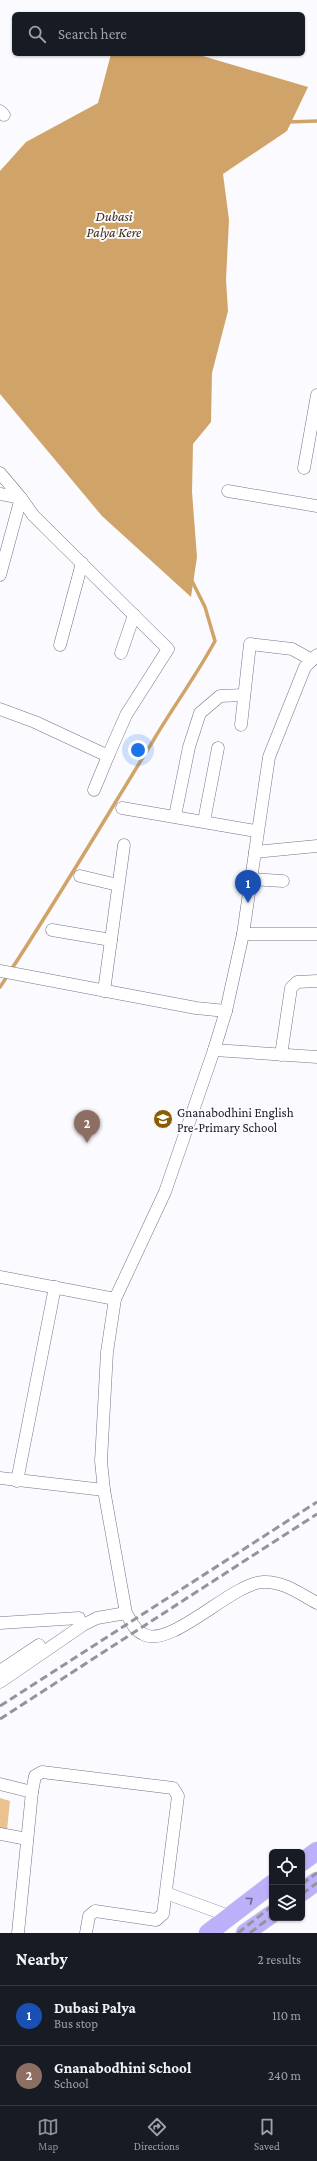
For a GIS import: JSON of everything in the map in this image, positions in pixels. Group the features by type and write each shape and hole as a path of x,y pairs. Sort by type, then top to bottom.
{"highway":[{"path":"305,1860 317,1851"},
{"path":"305,1890 317,1881"},
{"path":"208,1933 271,1885"},
{"path":"245,1933 269,1916"}],"street":[{"path":"304,468 317,395"},
{"path":"0,473 33,515 168,649 126,715 94,790"},
{"path":"228,491 317,506"},
{"path":"0,494 21,498"},
{"path":"0,575 21,498"},
{"path":"60,645 82,563"},
{"path":"120,653 134,615"},
{"path":"241,725 250,644 292,649 314,658 305,667 269,757 256,831 255,852 243,934 226,1011 214,1050 165,1192 115,1299 107,1352 101,1461 104,1490 126,1613 136,1630 144,1636 158,1636 192,1621 243,1587 263,1582 285,1585 317,1603"},
{"path":"175,816 189,747 200,713 220,696 244,695"},
{"path":"0,709 41,725 108,756"},
{"path":"204,822 218,748"},
{"path":"122,808 256,831"},
{"path":"104,991 124,844"},
{"path":"255,852 317,846"},
{"path":"80,876 118,885"},
{"path":"251,880 283,881"},
{"path":"52,930 111,940"},
{"path":"243,934 317,934"},
{"path":"6,972 196,1008 226,1011"},
{"path":"281,1054 291,988 297,982 317,981"},
{"path":"214,1050 317,1057"},
{"path":"0,1277 115,1299"},
{"path":"17,1481 55,1287"},
{"path":"0,1478 104,1490"},
{"path":"0,1671 79,1618 91,1613 113,1608 126,1613"},
{"path":"0,1682 83,1625 97,1618 126,1613"},
{"path":"0,1623 79,1618"},
{"path":"18,1933 32,1792 35,1776 42,1772 173,1788 178,1796 163,1914 156,1920 95,1911 89,1916 86,1933"},
{"path":"0,1784 32,1792"},
{"path":"0,1834 27,1839"},
{"path":"166,1892 229,1916"}],"shaded area":[{"path":"0,1798 10,1801 6,1840 0,1839"}],"water":[{"name":"Dubasi Palya Kere","path":"110,56 203,56 308,87 287,131 223,174 229,220 226,280 228,311 212,373 211,422 193,444 192,492 197,557 191,597 102,516 0,394 0,171 26,142 98,103"}],"waterway":[{"path":"288,122 317,121"},
{"path":"11,970 215,641 205,607 191,579"},
{"path":"0,987 8,975"}],"railway":[{"path":"0,1706 317,1502"},
{"path":"0,1719 317,1514"},
{"path":"305,1882 317,1873"},
{"path":"305,1892 317,1883"},
{"path":"238,1933 269,1908"},
{"path":"250,1933 269,1918"}],"place":[{"name":"Dubasi Palya","path":"248,903"},
{"name":"Gnanabodhini English Pre-Primary School","path":"163,1119"},
{"name":"Gnanabodhini School","path":"87,1143"}]}
